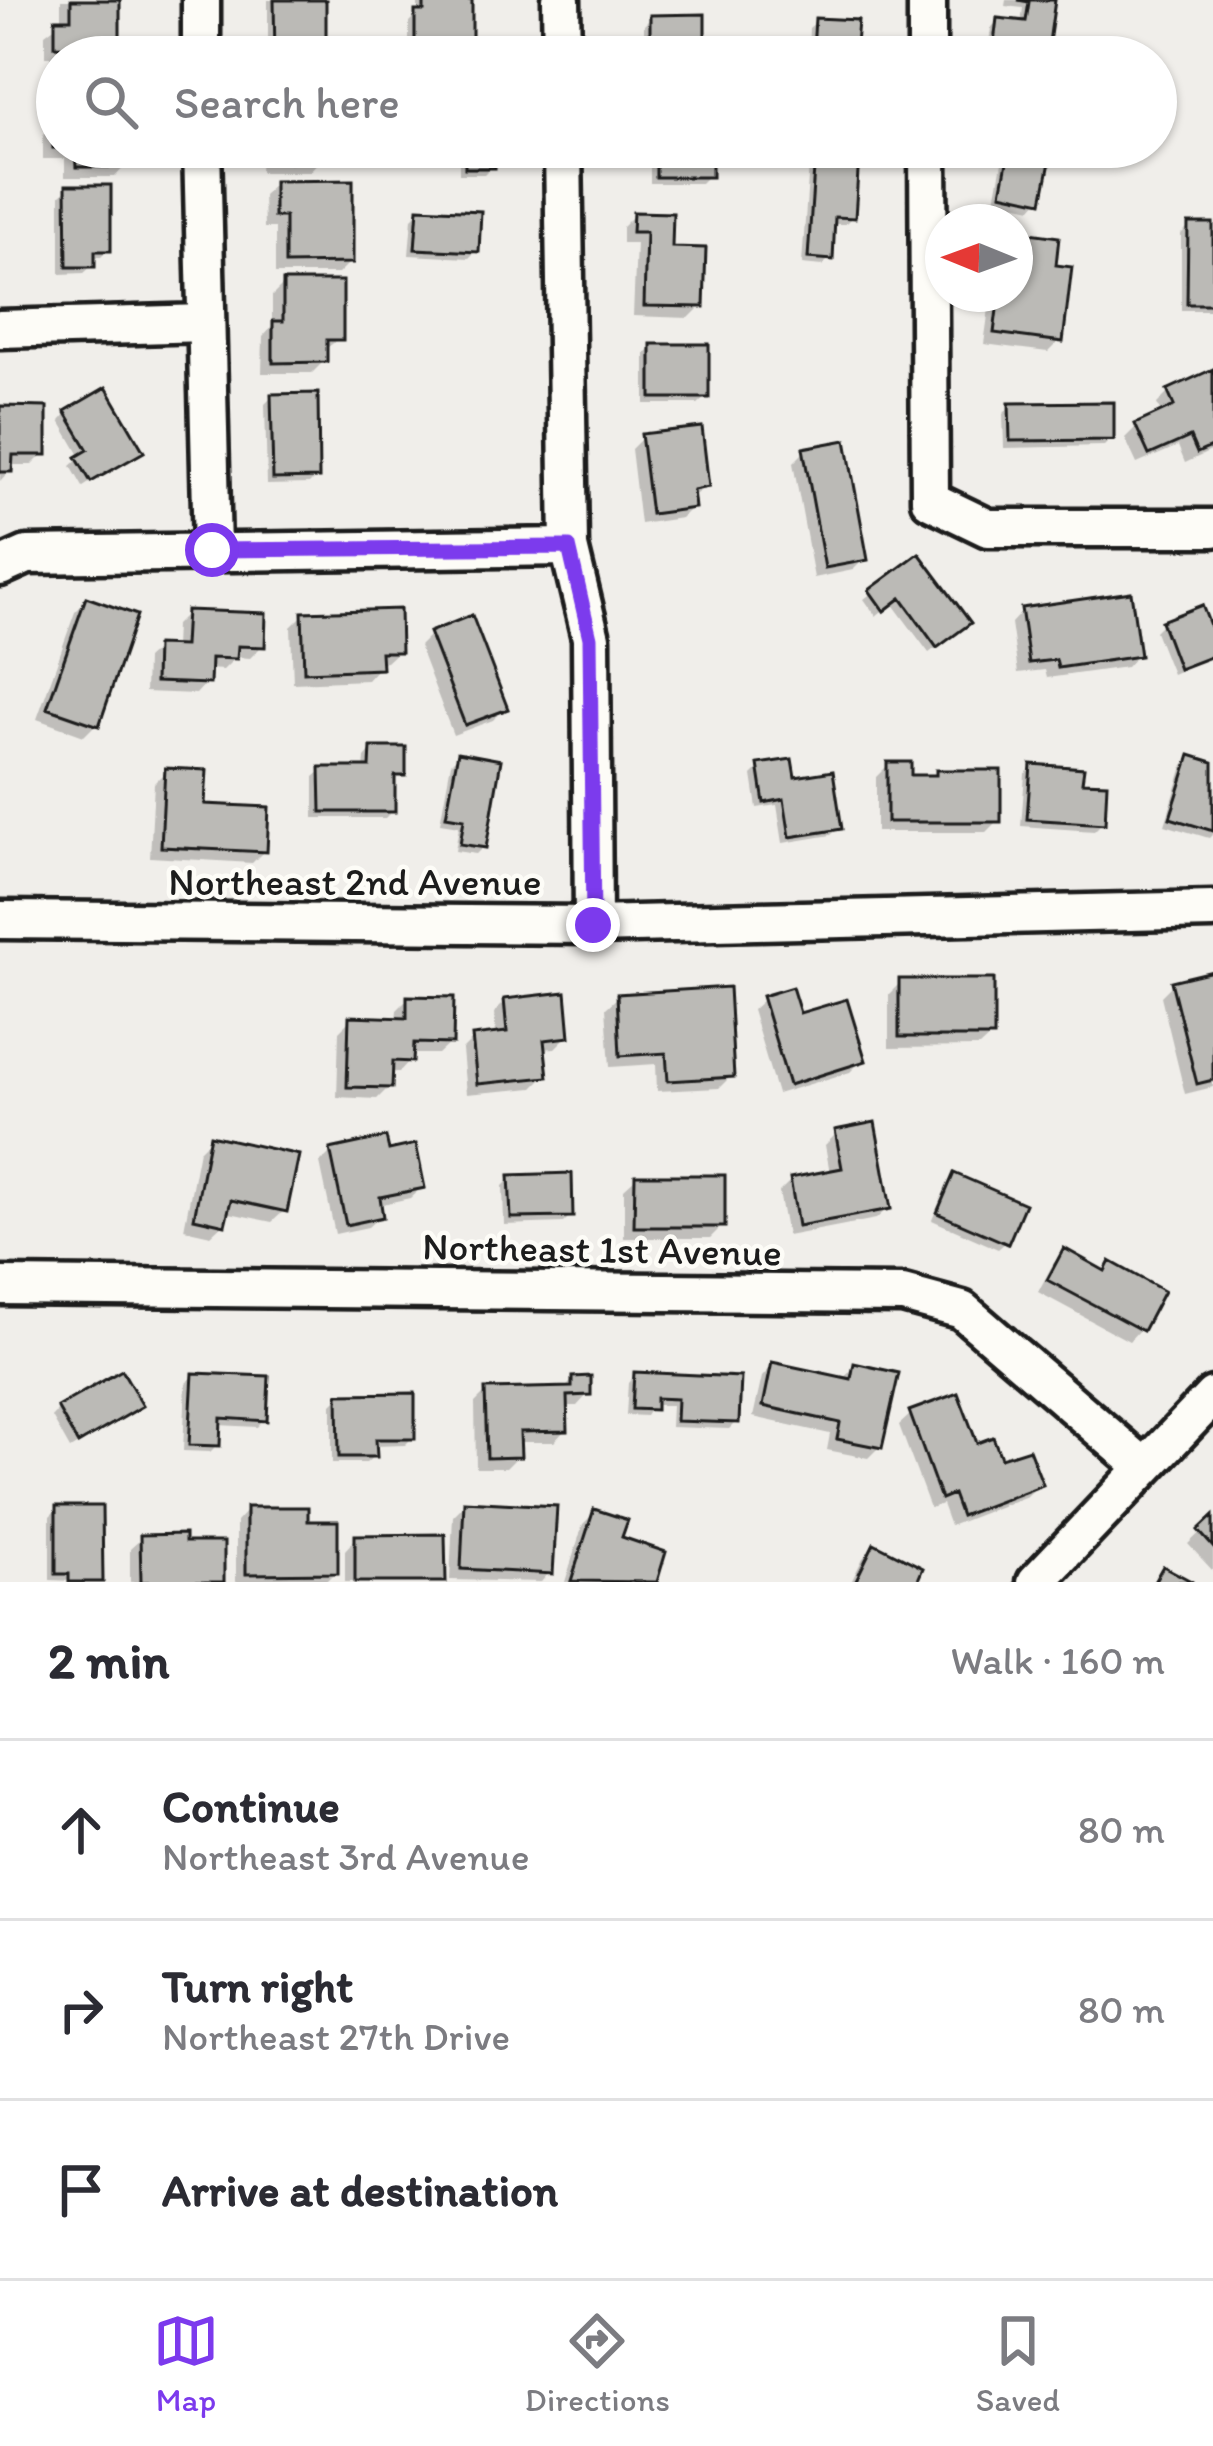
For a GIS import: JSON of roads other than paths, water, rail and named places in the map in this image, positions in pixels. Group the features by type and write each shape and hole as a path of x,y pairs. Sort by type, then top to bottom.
{"street":[{"path":"200,0 201,36"},
{"path":"561,0 562,36"},
{"path":"927,0 927,36"},
{"path":"202,168 212,550"},
{"path":"563,168 569,547 590,638 593,925"},
{"path":"928,168 929,500 988,528 1213,527"},
{"path":"0,329 204,323"},
{"path":"0,567 27,555 569,547"},
{"name":"Northeast 2nd Avenue","path":"0,920 593,925 1213,910"},
{"name":"Northeast 1st Avenue","path":"0,1286 903,1294 962,1310 1143,1466"},
{"path":"1036,1582 1213,1396"}]}
